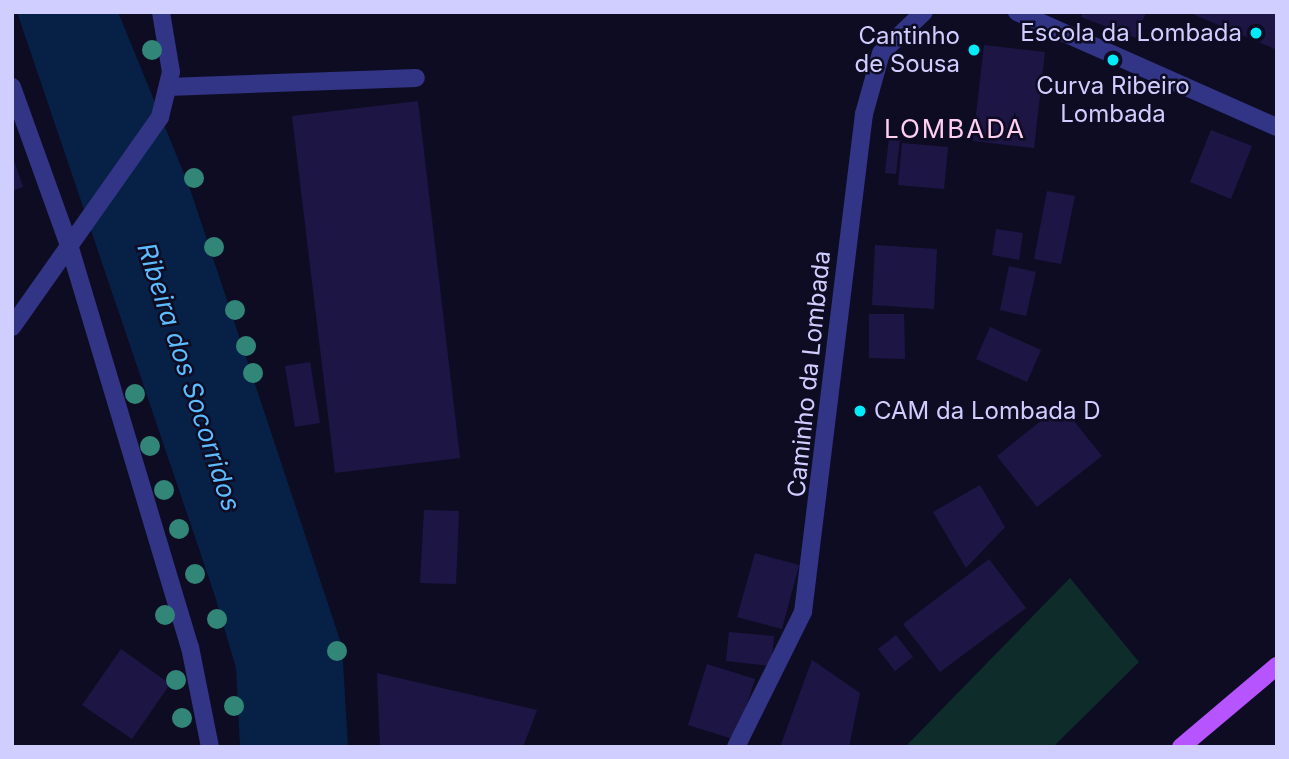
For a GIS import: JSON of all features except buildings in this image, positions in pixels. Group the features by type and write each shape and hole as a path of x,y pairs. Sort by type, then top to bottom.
{"main road":[{"path":"1181,747 1277,666"}],"street":[{"path":"12,327 81,233 160,117 171,72 161,12"},
{"name":"Caminho da Lombada","path":"736,747 803,612 864,114 881,52 924,12"},
{"path":"1017,12 1277,127"},
{"path":"168,87 416,78"},
{"path":"12,87 70,248 190,647 210,747"}],"green space":[{"path":"1070,578 1139,662 1053,747 907,745"}],"water":[{"name":"Ribeira dos Socorridos","path":"17,12 118,12 189,186 342,646 348,747 240,747 236,668 215,596"}],"place":[{"name":"Escola da Lombada","path":"1256,33"},
{"name":"Cantinho de Sousa","path":"974,50"},
{"name":"Curva Ribeiro Lombada","path":"1113,60"},
{"name":"CAM da Lombada D","path":"860,411"}],"district":[{"name":"LOMBADA","path":"955,129"}]}
